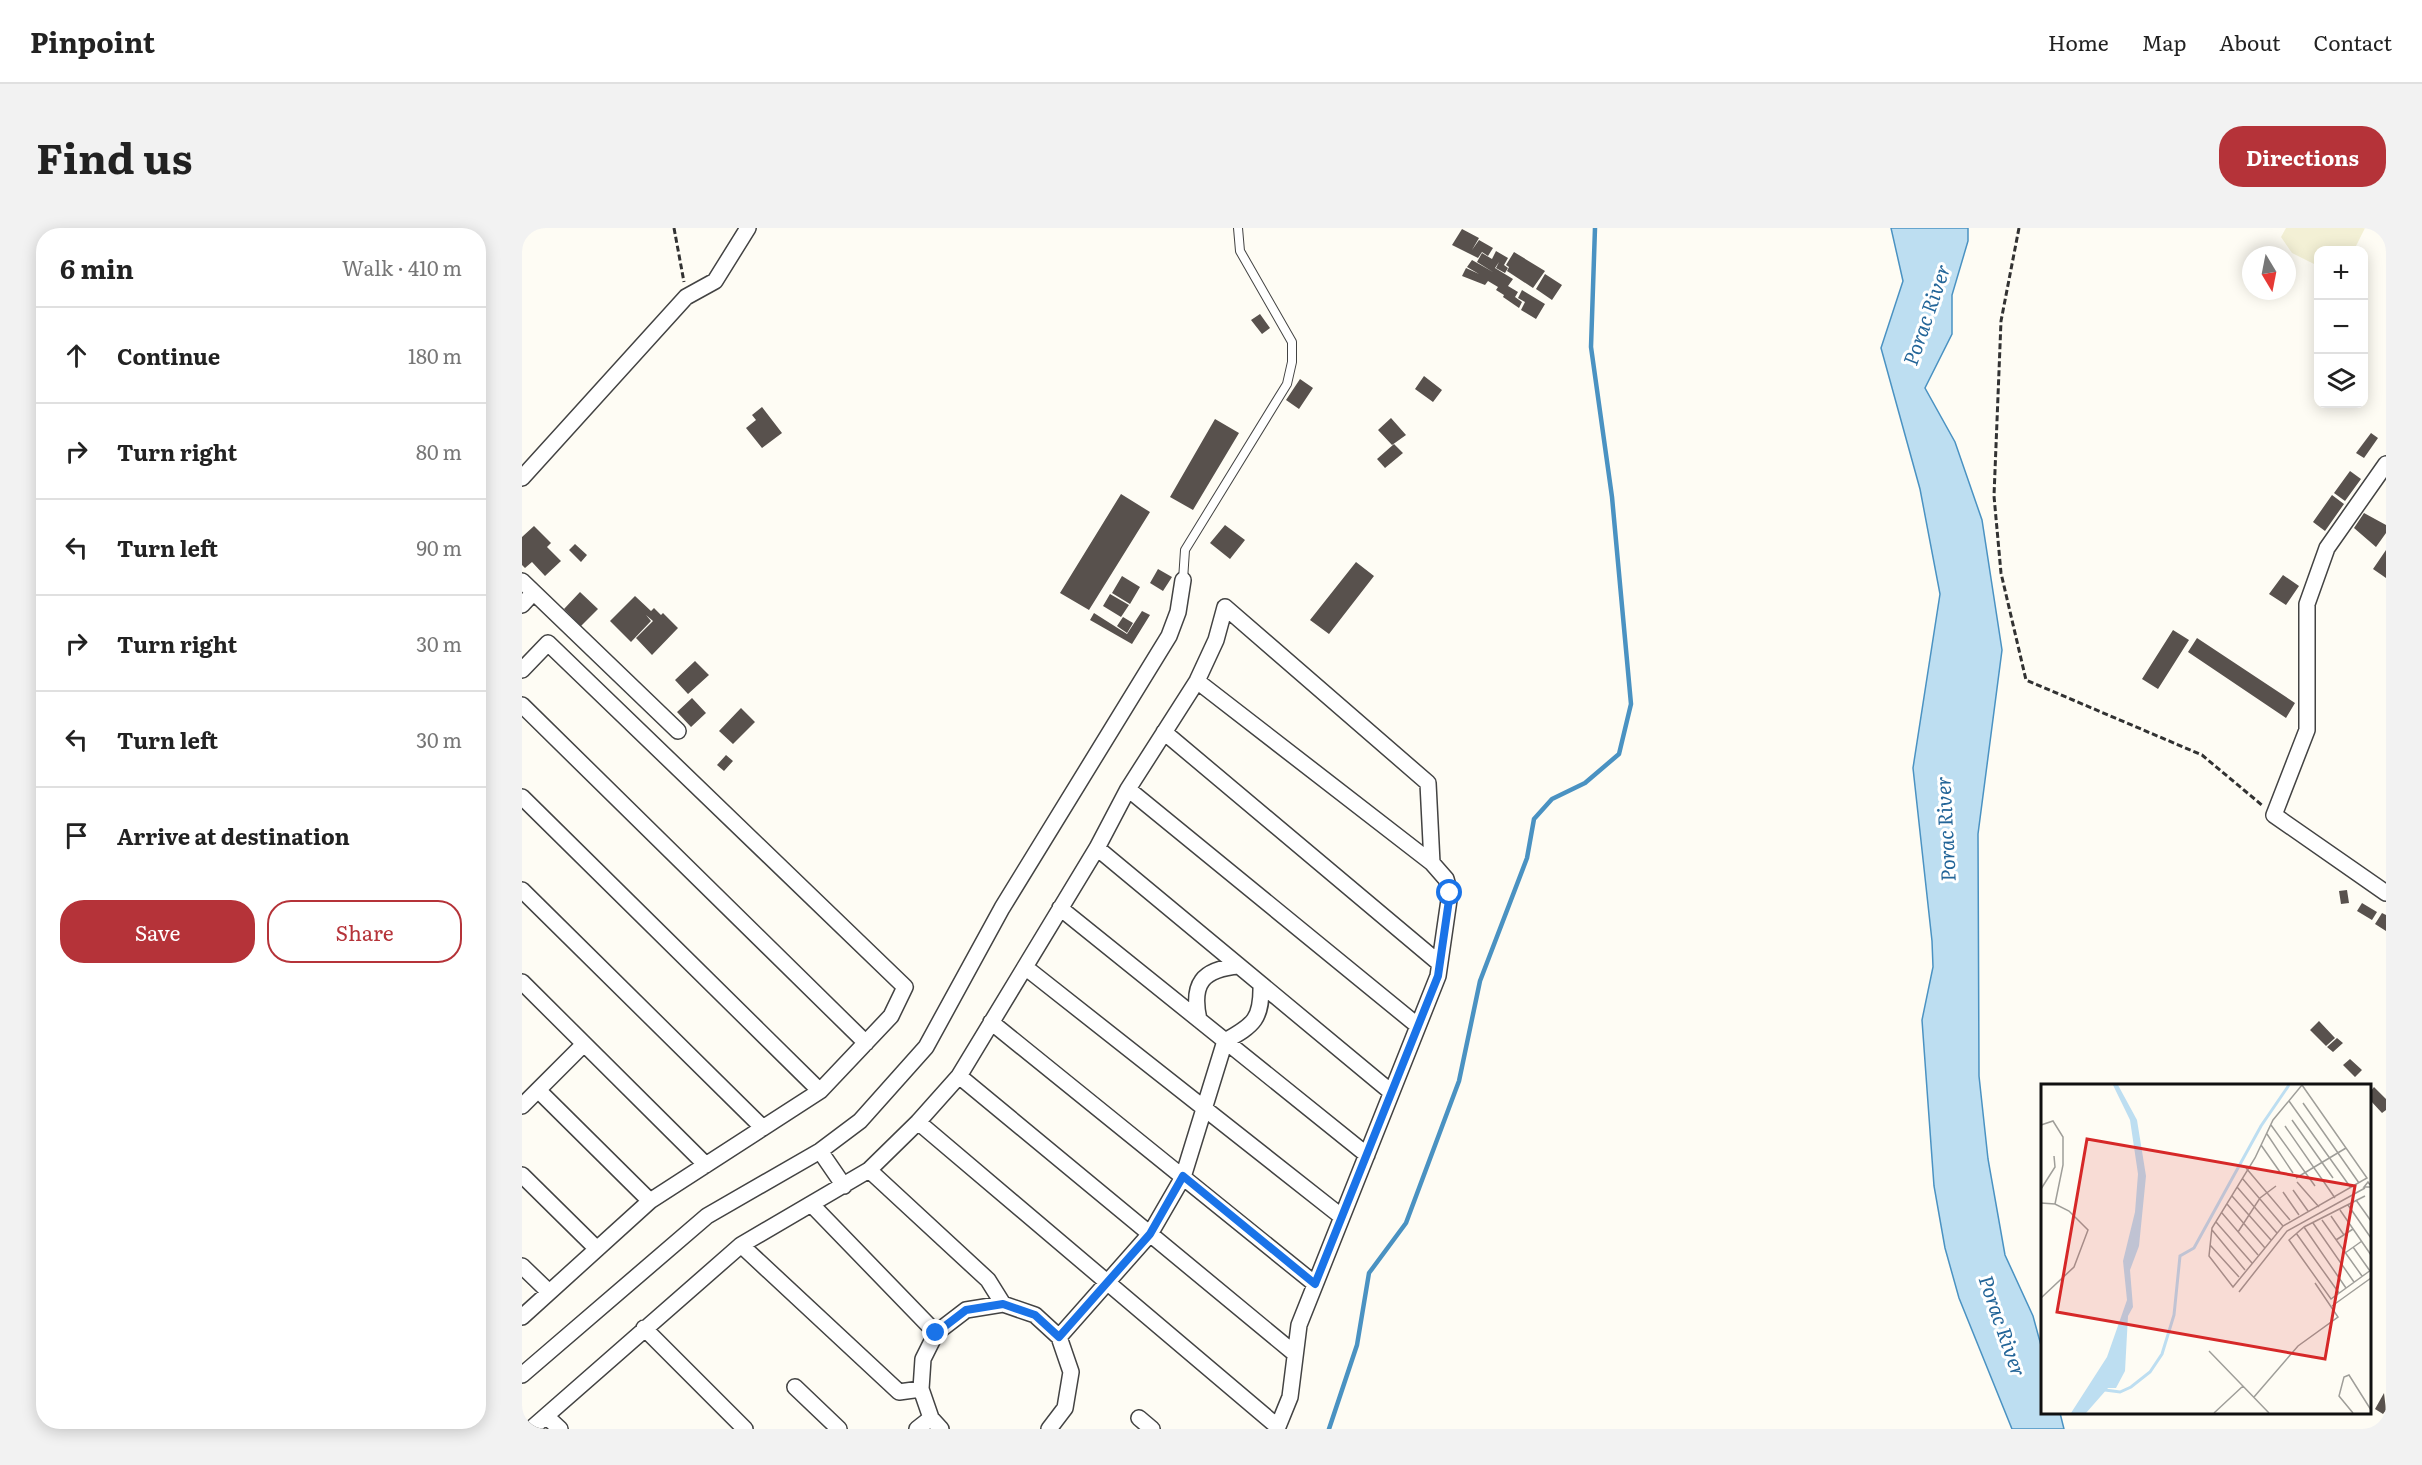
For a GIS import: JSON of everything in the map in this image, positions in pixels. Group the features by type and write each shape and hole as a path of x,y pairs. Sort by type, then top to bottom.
{"street":[{"path":"522,478 686,297 715,281 748,228"},
{"path":"2386,464 2327,548 2307,604 2307,730 2274,815 2386,893"},
{"path":"522,1375 707,1216 820,1151 860,1121 926,1047 1002,908 1169,636 1178,612 1183,580"},
{"path":"522,581 678,731"},
{"path":"522,605 533,593"},
{"path":"531,1429 741,1245 813,1206 869,1170 918,1122 959,1076 1097,848 1128,789 1197,681 1216,640 1225,607 1428,783 1432,863"},
{"path":"522,670 548,643 906,987 891,1016 820,1091 650,1201 522,1317"},
{"path":"918,1122 1278,1428 1290,1397 1299,1325 1438,976 1450,893 1446,879 1432,863 1197,681"},
{"path":"522,705 866,1043"},
{"path":"1164,732 1439,963"},
{"path":"1128,789 1418,1026"},
{"path":"522,797 820,1091"},
{"path":"1097,848 1391,1092"},
{"path":"522,890 763,1128"},
{"path":"1060,908 1366,1155"},
{"path":"1199,1020 1196,991 1202,979 1212,971 1239,966"},
{"path":"1024,967 1342,1217"},
{"path":"522,982 706,1165"},
{"path":"1059,1337 1150,1234 1183,1176 1225,1041 1246,1029 1257,1019 1262,1005 1261,984"},
{"path":"991,1022 1315,1284"},
{"path":"522,1106 584,1044"},
{"path":"959,1076 1294,1353"},
{"path":"538,1090 650,1201"},
{"path":"820,1151 844,1186"},
{"path":"869,1170 988,1280 1003,1304"},
{"path":"522,1175 597,1249"},
{"path":"813,1206 936,1333"},
{"path":"741,1245 899,1392 921,1389"},
{"path":"522,1266 549,1293"},
{"path":"942,1429 931,1418 921,1389 923,1359 936,1333 966,1310 1003,1304 1035,1315 1059,1337 1071,1372 1065,1408 1050,1429"},
{"path":"644,1328 745,1429"},
{"path":"795,1387 839,1429"},
{"path":"546,1416 560,1429"},
{"path":"917,1429 931,1418"},
{"path":"1139,1418 1152,1429"}],"lane":[{"path":"1183,580 1185,550 1287,384 1292,362 1292,342 1240,251 1238,228"}],"path":[{"path":"674,228 686,297"},
{"path":"2019,228 2001,321 1994,496 2001,573 2026,680 2202,755 2274,815"}],"shaded area":[{"path":"2286,228 2365,228 2356,246 2314,246 2314,264 2296,255 2296,246 2287,246 2281,237"}],"water":[{"name":"Porac River","path":"1891,228 1968,228 1968,241 1952,295 1952,334 1925,388 1955,442 1982,520 2002,650 1978,834 1979,1076 1988,1159 2005,1255 2033,1316 2041,1345 2041,1414 2060,1414 2064,1429 2012,1429 1959,1298 1945,1248 1934,1186 1922,1020 1933,967 1932,941 1913,768 1940,594 1920,489 1881,348 1903,281"}],"building":[{"path":"1462,229 1479,238 1472,250 1479,240 1493,248 1488,256 1482,252 1478,258 1452,245"},
{"path":"1496,251 1508,258 1504,265 1508,268 1505,273 1496,268 1499,262 1495,268 1513,279 1508,286 1518,292 1515,297 1522,302 1519,308 1503,297 1504,295 1496,290 1498,287 1488,281 1485,285 1462,276 1466,268 1479,274 1467,267 1472,260 1493,272 1477,262 1482,253 1492,259"},
{"path":"1514,252 1545,271 1533,288 1507,271 1509,267 1506,265"},
{"path":"1545,274 1562,285 1552,300 1536,289"},
{"path":"1522,290 1545,304 1536,319 1521,310 1525,302 1518,298"},
{"path":"1260,314 1270,328 1262,334 1251,320"},
{"path":"1424,376 1442,390 1433,402 1415,389"},
{"path":"1300,379 1313,388 1299,409 1286,400"},
{"path":"762,407 782,433 762,448 746,428 756,420 752,415"},
{"path":"1391,418 1406,435 1392,445 1378,430"},
{"path":"1215,419 1239,433 1193,510 1170,497"},
{"path":"2371,433 2378,438 2364,458 2356,453"},
{"path":"1394,444 1403,453 1385,468 1377,459"},
{"path":"2350,471 2361,479 2345,501 2334,493"},
{"path":"1121,494 1150,512 1089,610 1060,593"},
{"path":"2332,495 2344,504 2325,531 2313,522"},
{"path":"2364,513 2386,525 2386,533 2376,547 2354,528"},
{"path":"1225,525 1245,540 1230,559 1210,543"},
{"path":"534,526 551,543 547,547 561,561 545,576 532,562 525,568 522,565 522,537"},
{"path":"575,544 587,555 581,562 569,550"},
{"path":"2386,550 2386,578 2373,569"},
{"path":"1356,562 1374,576 1329,634 1310,620"},
{"path":"1158,569 1172,577 1163,591 1150,583"},
{"path":"2283,575 2299,586 2286,605 2269,594"},
{"path":"1122,576 1140,587 1130,604 1112,593"},
{"path":"580,592 598,609 581,626 564,609"},
{"path":"1110,594 1129,605 1121,617 1103,606"},
{"path":"635,596 651,611 654,608 661,615 663,613 678,628 652,655 636,638 653,621 646,615 651,621 631,642 610,621"},
{"path":"1142,611 1150,615 1132,644 1090,620 1094,613 1127,634"},
{"path":"1123,617 1133,623 1127,633 1117,626"},
{"path":"2173,630 2189,640 2158,689 2142,679"},
{"path":"2197,638 2295,703 2286,718 2188,652"},
{"path":"695,661 709,675 688,694 675,680"},
{"path":"692,698 706,713 691,727 677,712"},
{"path":"741,708 755,722 733,744 719,731"},
{"path":"726,755 733,761 724,771 717,765"},
{"path":"2347,890 2349,903 2341,904 2339,891"},
{"path":"2362,903 2377,912 2372,920 2357,911"},
{"path":"2382,913 2386,915 2386,931 2375,924"},
{"path":"2319,1021 2335,1038 2326,1046 2310,1030"},
{"path":"2337,1038 2343,1043 2333,1052 2327,1047"},
{"path":"2350,1059 2362,1070 2355,1077 2343,1065"},
{"path":"2374,1087 2386,1099 2386,1110 2382,1113 2371,1101 2371,1091"},
{"path":"2384,1393 2386,1410 2383,1414 2375,1409"}],"waterway":[{"path":"1329,1429 1357,1345 1369,1273 1406,1223 1459,1081 1480,981 1527,858 1534,819 1552,799 1585,783 1619,754 1631,704 1612,497 1591,347 1595,228"}],"route":[{"path":"936,1333 966,1310 1003,1304 1035,1315 1059,1337 1150,1234 1183,1176 1315,1284 1438,976 1450,893"}]}
